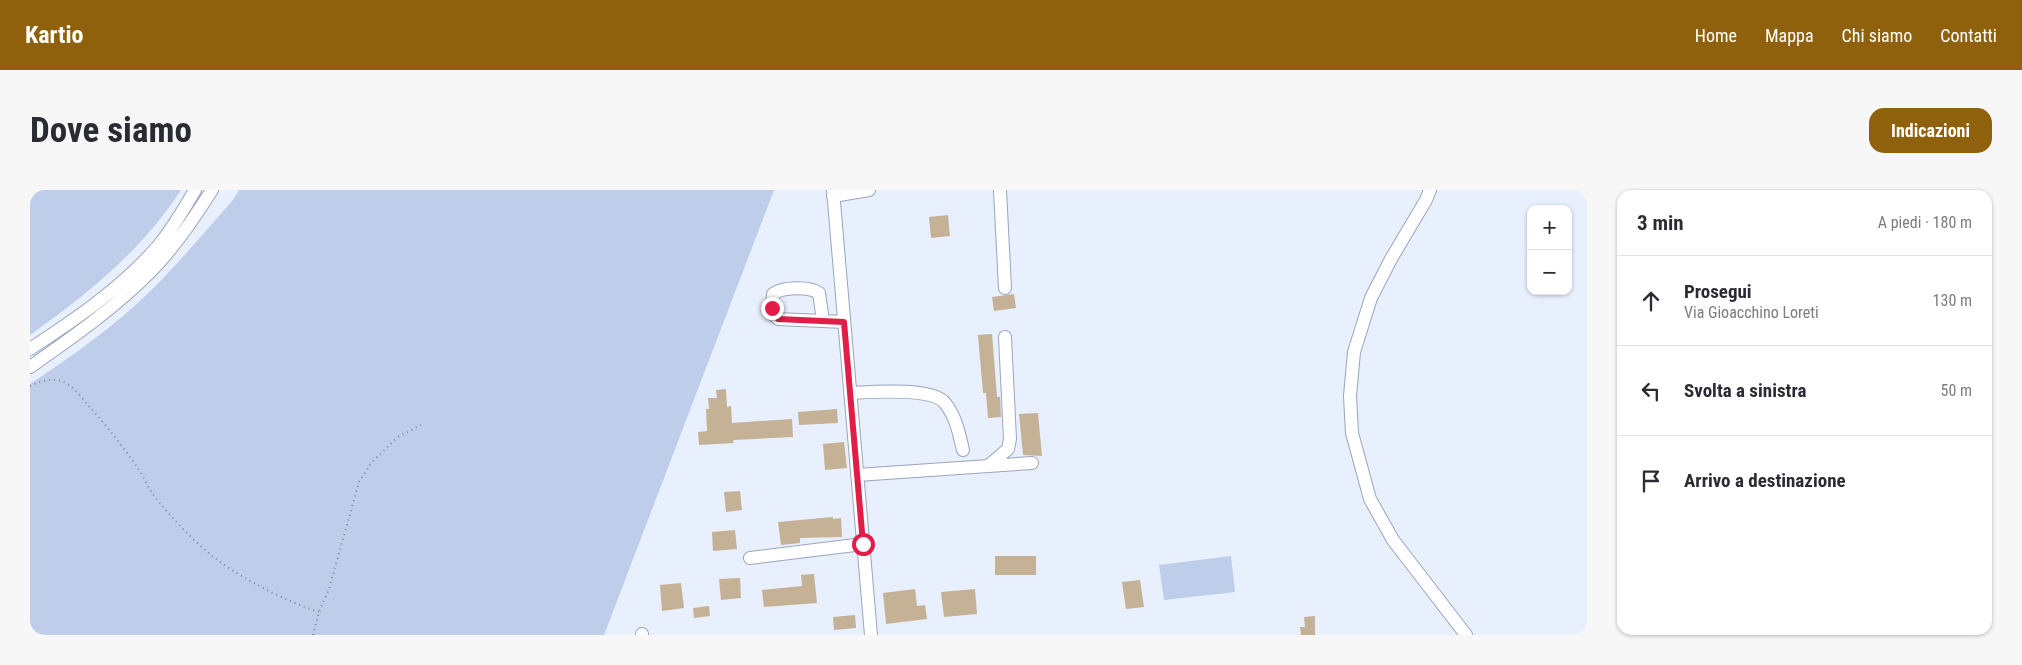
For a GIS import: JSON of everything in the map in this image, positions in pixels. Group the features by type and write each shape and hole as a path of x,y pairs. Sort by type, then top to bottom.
{"street":[{"path":"30,349 85,312 131,274 170,231 195,190"},
{"path":"30,367 96,319 153,269 186,230 212,190"},
{"path":"869,190 833,193 871,635"},
{"path":"1000,190 1006,288"},
{"path":"1430,190 1371,298 1354,352 1350,396 1352,433 1370,499 1393,540 1466,635"},
{"path":"823,321 844,322"},
{"path":"988,466 1008,449 1010,439 1005,337"},
{"path":"850,393 906,392 927,394 944,401 955,418 963,450"},
{"path":"857,475 1032,463"},
{"path":"750,558 863,544"}],"path":[{"path":"30,386 39,382 56,379 69,385 96,414 128,455 154,495 176,521 204,549 243,576 274,594 303,608 319,612"},
{"path":"313,635 319,612 329,589 360,482 372,462 398,437 421,425"}],"shaded area":[{"path":"30,190 181,190 149,232 113,270 30,335"},
{"path":"239,190 774,190 604,635 30,635 30,384 85,346 133,307 191,248 233,200"},
{"path":"1231,556 1235,592 1164,600 1159,565"}],"building":[{"path":"948,215 950,236 931,238 929,217"},
{"path":"1014,294 1016,308 994,311 992,297"},
{"path":"992,334 997,397 1000,397 1001,417 988,418 986,393 983,393 978,335"},
{"path":"726,389 727,407 731,406 732,423 792,419 793,437 733,440 734,443 699,445 698,432 707,431 706,409 709,409 708,398 717,398 716,390"},
{"path":"837,409 838,423 799,425 798,412"},
{"path":"1038,413 1042,456 1023,455 1019,414"},
{"path":"844,442 847,468 825,470 823,444"},
{"path":"740,491 742,510 726,512 724,492"},
{"path":"833,517 833,519 841,518 842,537 800,538 800,543 781,545 778,522"},
{"path":"735,530 737,549 713,551 712,532"},
{"path":"995,556 1036,556 1036,575 995,575"},
{"path":"814,574 817,603 764,607 762,590 802,586 801,575"},
{"path":"740,578 741,598 721,600 719,579"},
{"path":"1140,580 1144,607 1126,609 1122,582"},
{"path":"681,583 684,608 662,611 660,585"},
{"path":"915,589 917,606 925,605 927,619 886,624 883,593"},
{"path":"975,589 977,614 944,617 941,592"},
{"path":"709,606 710,616 694,618 693,608"},
{"path":"855,615 856,628 834,630 833,617"},
{"path":"1315,616 1315,635 1301,635 1300,627 1305,627 1304,617"}],"route":[{"path":"772,308 772,313 778,319 844,322 863,544"}]}
